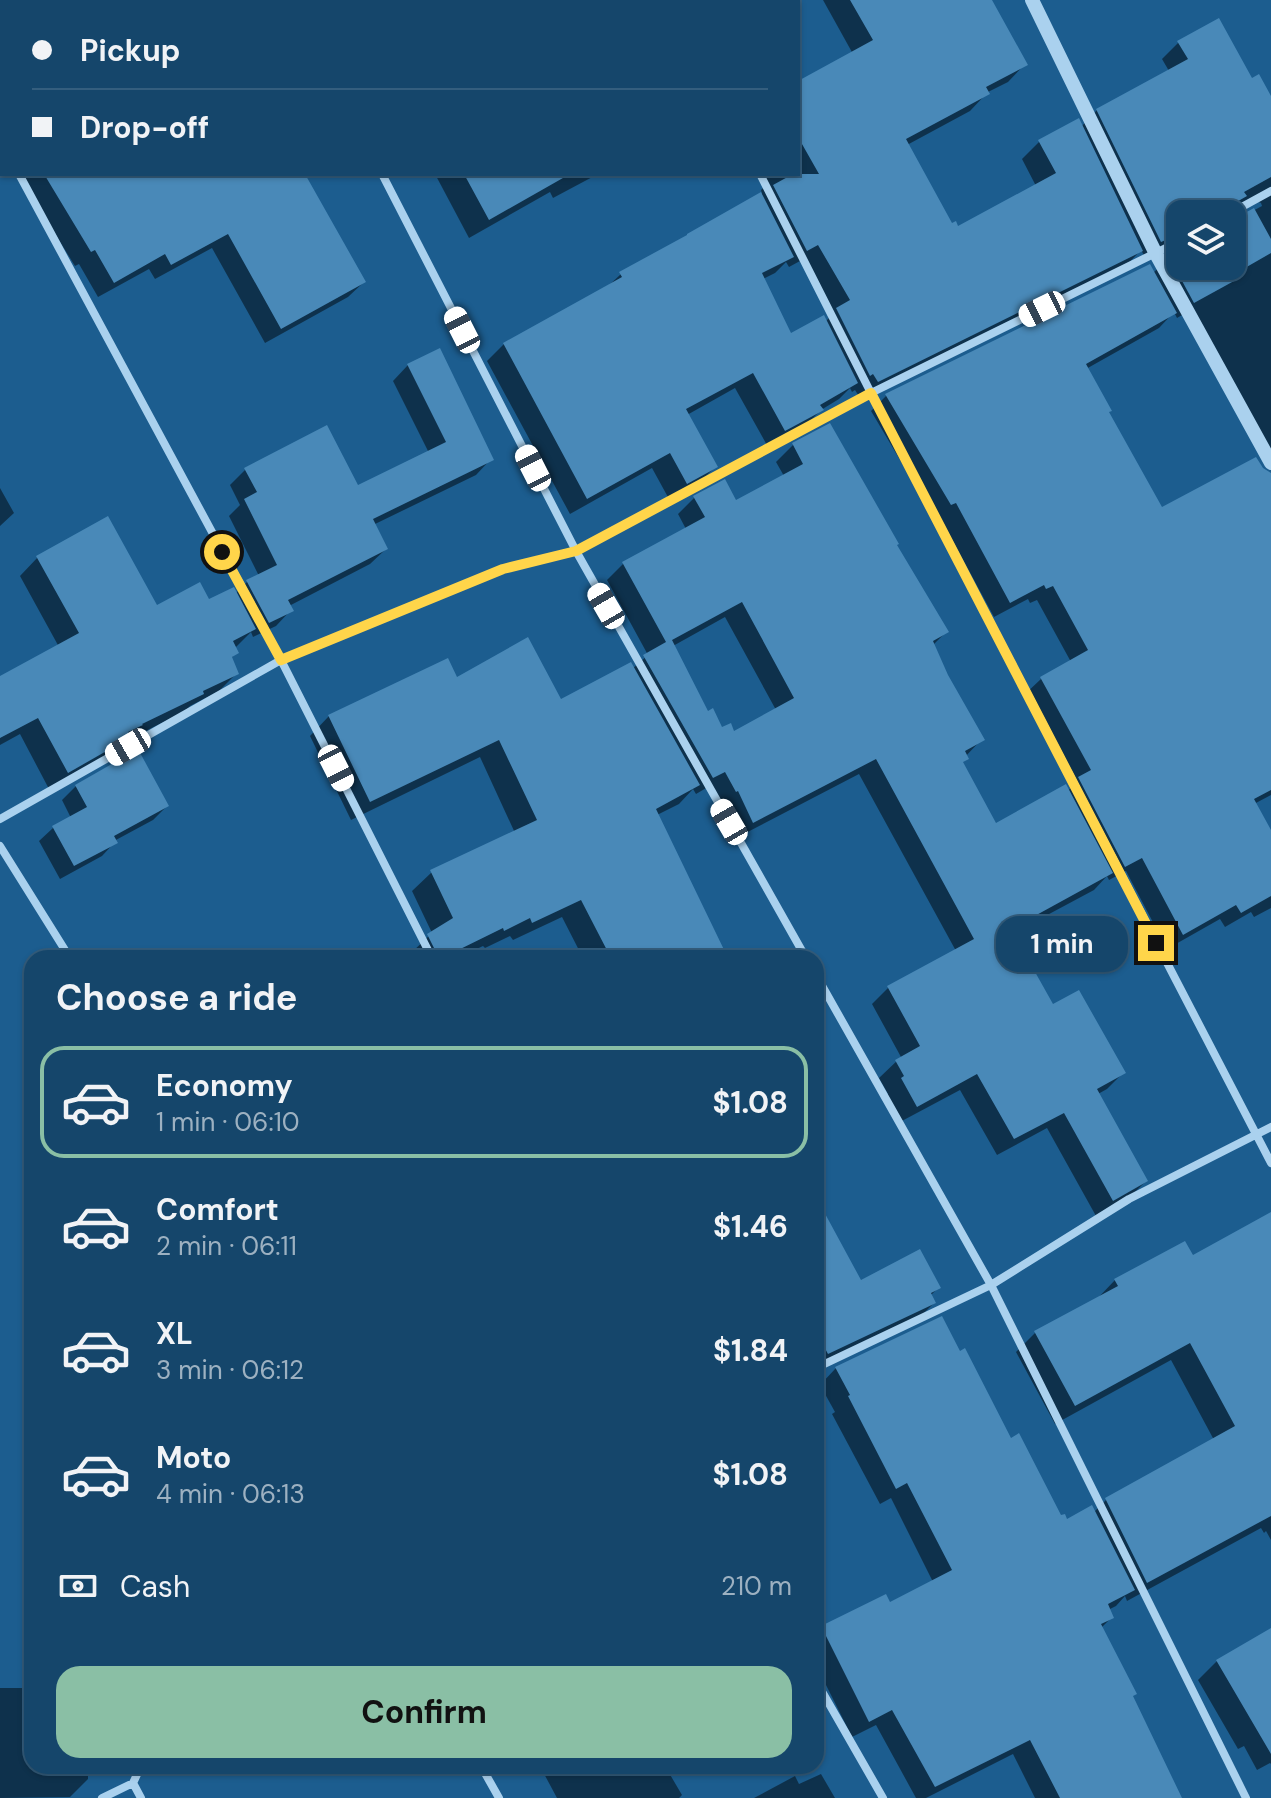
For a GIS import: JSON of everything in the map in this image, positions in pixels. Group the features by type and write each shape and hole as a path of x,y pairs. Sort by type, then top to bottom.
{"street":[{"path":"1032,0 1156,254 1271,463"},
{"path":"20,176 281,660 428,950"},
{"path":"383,176 576,551 801,950"},
{"path":"761,176 1271,1163"},
{"path":"1246,205 1271,191"},
{"path":"0,819 281,660 503,569 576,551 871,393 1166,249"},
{"path":"0,846 65,950"},
{"path":"824,989 991,1285 1246,1798"},
{"path":"824,1364 991,1285 1129,1199 1271,1127"},
{"path":"824,1695 883,1798"},
{"path":"102,1798 133,1783 137,1774"},
{"path":"486,1774 499,1798"},
{"path":"133,1783 141,1798"}],"building":[{"path":"850,0 992,0 1028,65 986,87 990,94 906,139 952,223 956,221 958,226 1056,173 1038,140 1079,118 1143,251 878,382 873,374 870,376 836,308 850,300 818,245 807,251 773,185 789,176 819,174 800,141 800,80 873,40"},
{"path":"1219,18 1252,78 1259,74 1271,96 1271,177 1244,192 1247,196 1240,200 1166,200 1166,240 1161,242 1096,109 1188,59 1177,41"},
{"path":"45,176 306,176 366,282 281,329 228,234 171,265 165,254 114,283 95,250 91,252"},
{"path":"465,176 566,176 489,220"},
{"path":"761,192 794,257 762,273 791,333 824,315 858,383 820,405 824,410 785,431 753,373 686,409 718,467 687,484 670,453 587,499 503,343 622,277 619,272"},
{"path":"1254,208 1271,239 1271,253 1246,267 1246,212"},
{"path":"1150,264 1177,313 1086,364 1162,507 1256,457 1263,468 1271,473 1271,790 1254,799 1271,830 1271,896 1241,913 1236,905 1183,935 1142,858 1125,867 1078,777 1091,770 1040,677 1088,650 1053,586 1046,589 1044,585 1010,603 956,503 951,505 885,394"},
{"path":"1182,280 1234,281 1194,303"},
{"path":"440,348 494,460 373,519 388,549 288,600 294,611 269,623 246,580 277,565 244,499 257,492 244,468 327,425 358,485 446,442 407,364"},
{"path":"830,423 949,632 933,641 948,675 985,740 965,751 969,759 963,762 996,823 1066,784 1113,873 1011,929 1053,1004 1079,990 1126,1073 1097,1089 1148,1181 1113,1201 1064,1113 1014,1139 977,1074 917,1107 901,1078 904,1076 895,1060 920,1046 887,986 974,939 876,759 753,823 725,772 713,778 643,655 666,642 622,562 705,517 693,496 725,479 736,500 803,464 792,443","holes":["742,602 794,698 734,731 731,723 722,727 713,708 708,711 672,640"]},
{"path":"108,516 157,605 200,582 209,599 234,587 256,629 233,641 239,653 232,657 239,674 128,732 131,737 68,773 38,718 0,738 0,676 79,633 36,556"},
{"path":"528,637 561,699 631,662 700,785 656,809 724,950 607,950 581,900 532,923 530,918 504,931 503,928 458,950 435,950 427,934 453,918 430,870 537,820 499,740 370,802 328,715 448,658 457,677"},
{"path":"138,749 169,806 114,836 118,843 74,866 52,826 87,807 75,785"},
{"path":"824,1212 861,1280 920,1249 941,1288 931,1293 936,1303 828,1354 824,1347"},
{"path":"1271,1212 1271,1516 1147,1583 1105,1498 1235,1426 1190,1343 1075,1406 1034,1331 1118,1286 1114,1279 1185,1241 1193,1255"},
{"path":"942,1316 960,1351 965,1348 1011,1438 1019,1433 1061,1515 1065,1514 1067,1519 1092,1505 1135,1590 1108,1604 1114,1618 1101,1624 1137,1694 1133,1696 1182,1798 1060,1798 1030,1740 935,1787 892,1710 869,1722 824,1632 824,1625 886,1594 890,1602 952,1570 907,1483 896,1489 835,1367"},
{"path":"1271,1628 1271,1754 1216,1660"}],"route":[{"path":"222,552 281,660 503,569 576,551 871,393 1156,943"}]}
